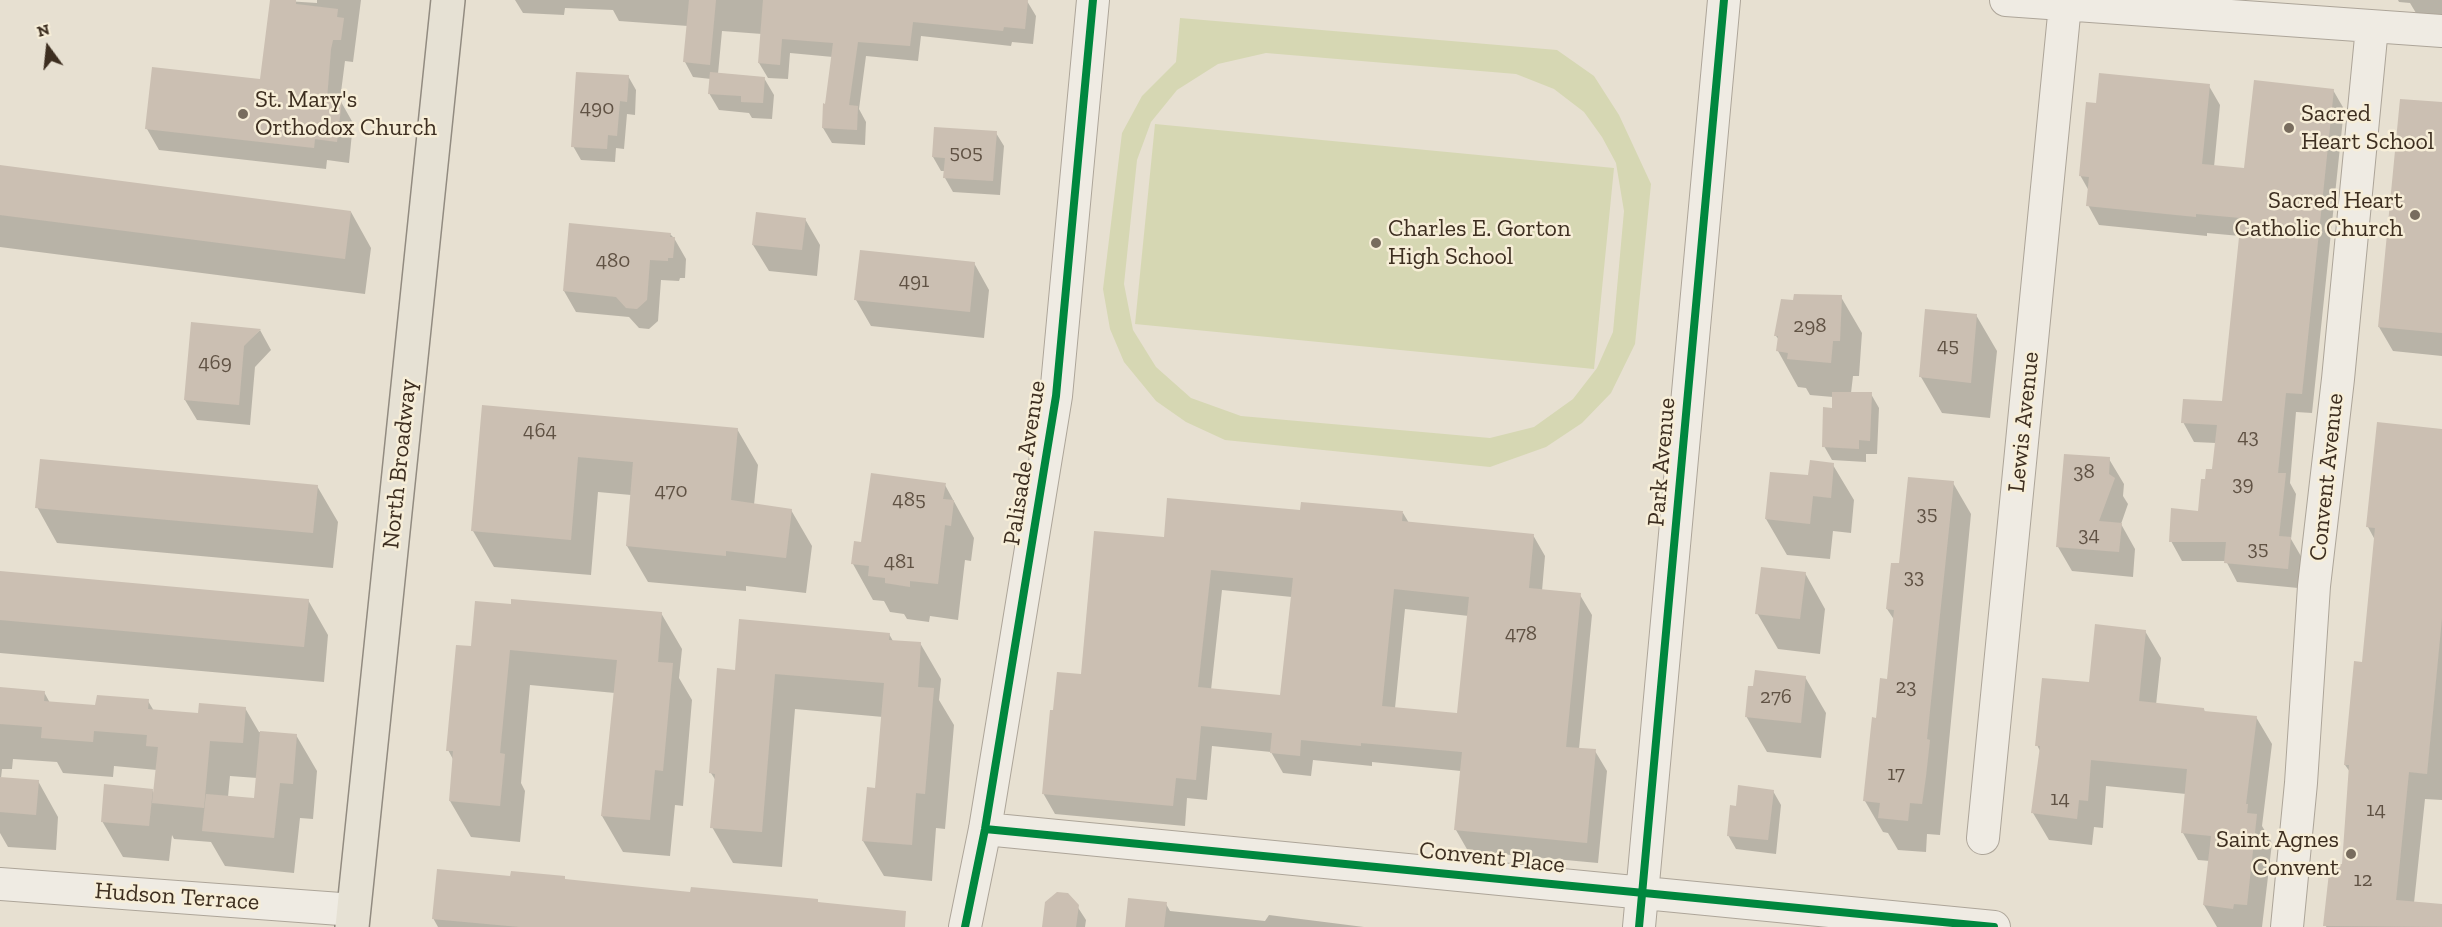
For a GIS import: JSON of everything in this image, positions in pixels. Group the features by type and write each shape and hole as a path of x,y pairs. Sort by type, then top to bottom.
{"main road":[{"name":"North Broadway","path":"353,918 448,0"}],"street":[{"name":"Palisade Avenue","path":"965,927 985,829 1056,396 1093,0"},
{"name":"Park Avenue","path":"1639,927 1724,0"},
{"path":"2006,0 2065,5 2300,11 2372,27 2442,31"},
{"name":"Lewis Avenue","path":"1983,838 2065,5"},
{"name":"Convent Avenue","path":"2287,927 2301,783 2314,586 2338,379 2372,27"},
{"name":"Convent Place","path":"985,829 1994,927"},
{"name":"Hudson Terrace","path":"0,884 353,918"}],"green space":[{"path":"1180,18 1557,50 1594,76 1619,115 1651,184 1635,344 1611,393 1582,423 1546,447 1490,467 1225,440 1186,422 1156,401 1124,362 1110,329 1103,289 1122,133 1142,96 1176,62","holes":["1266,53 1516,74 1554,89 1584,112 1602,137 1616,163 1624,211 1613,332 1597,368 1573,399 1534,427 1490,438 1241,416 1191,398 1156,367 1133,330 1124,284 1137,160 1151,122 1177,90 1218,64"]},
{"path":"1155,124 1614,168 1594,369 1135,324"}],"building":[{"name":"St. Mary's Orthodox Church","path":"270,0 296,0 296,4 338,9 337,17 344,18 341,40 333,40 331,49 327,99 342,100 337,142 315,139 314,148 145,129 152,67 260,79"},
{"path":"689,0 716,0 710,65 683,62"},
{"path":"763,0 1028,0 1025,29 1004,27 1003,31 913,22 910,46 858,42 849,105 858,106 857,130 822,128 823,103 825,104 833,43 782,39 780,65 758,63"},
{"path":"576,72 629,75 627,102 620,101 617,136 608,135 607,149 571,147"},
{"path":"710,72 765,77 763,103 741,102 741,96 708,94"},
{"path":"2099,73 2210,84 2202,164 2244,168 2254,80 2334,89 2302,394 2286,393 2278,473 2286,473 2279,536 2291,537 2288,569 2224,563 2226,542 2169,542 2171,508 2198,511 2201,479 2205,479 2206,469 2212,469 2217,425 2181,423 2183,399 2222,401 2241,218 2196,214 2196,217 2086,206 2089,177 2079,176 2086,102 2096,103"},
{"name":"Sacred Heart Catholic Church","path":"2400,99 2442,102 2442,333 2378,327"},
{"path":"934,127 997,131 993,181 943,178 945,158 932,157"},
{"path":"0,165 351,211 345,259 0,215"},
{"path":"756,212 806,218 802,250 752,245"},
{"path":"569,223 671,233 670,237 675,237 673,258 668,258 668,261 650,260 647,300 637,309 626,308 616,297 563,291"},
{"path":"860,250 975,262 970,312 854,300"},
{"path":"1794,294 1842,295 1840,341 1833,341 1831,363 1787,359 1788,353 1776,351 1778,336 1774,336 1781,299 1793,300"},
{"path":"1925,309 1977,314 1971,383 1919,377"},
{"path":"191,322 261,329 244,346 239,405 184,400"},
{"path":"1832,392 1872,392 1870,441 1859,440 1859,449 1822,447 1823,407 1832,408"},
{"path":"482,405 738,428 731,500 792,509 786,558 726,551 726,556 626,546 633,462 578,457 571,540 471,531"},
{"path":"2377,422 2442,429 2442,618 2427,774 2409,772 2396,900 2442,904 2442,927 2323,926 2330,864 2342,864 2349,765 2344,765 2354,661 2362,662 2375,528 2366,527"},
{"path":"2064,454 2110,457 2109,474 2115,478 2099,521 2122,523 2119,552 2056,547"},
{"path":"40,459 318,485 313,533 35,508"},
{"path":"1810,460 1834,463 1831,498 1813,496 1810,524 1765,519 1770,472 1808,475"},
{"path":"871,473 946,483 943,499 954,500 951,526 945,525 938,584 910,581 910,587 885,583 885,578 868,576 869,566 851,564 854,541 861,542"},
{"path":"1908,477 1954,481 1927,739 1930,740 1926,776 1922,804 1910,803 1908,821 1878,818 1880,803 1863,801 1872,717 1876,718 1880,678 1887,679 1894,610 1886,609 1891,563 1899,563"},
{"path":"1167,498 1300,510 1301,502 1403,511 1402,521 1534,534 1529,588 1581,593 1566,747 1596,749 1587,843 1454,830 1462,752 1301,740 1300,756 1270,753 1272,733 1201,726 1196,780 1176,778 1173,806 1042,794 1050,710 1053,710 1057,672 1081,674 1094,531 1164,537","holes":["1211,570 1293,578 1280,695 1198,687","1394,589 1469,597 1457,713 1382,706"]},
{"path":"1761,567 1806,572 1800,619 1755,614"},
{"path":"0,571 309,599 304,647 0,620"},
{"path":"511,599 662,612 658,662 673,663 663,771 655,770 650,820 601,816 617,660 510,650 500,753 505,754 500,806 449,801 453,751 446,751 456,645 471,646 475,601 511,604"},
{"path":"739,619 890,633 889,640 921,642 918,687 934,688 925,794 916,793 912,845 862,841 867,787 875,788 884,683 775,674 762,832 710,828 715,774 709,773 717,668 735,670"},
{"path":"2095,624 2146,630 2139,701 2257,716 2246,804 2248,804 2247,813 2257,814 2247,905 2234,904 2233,909 2203,905 2211,836 2181,833 2187,769 2091,760 2088,801 2079,800 2077,819 2031,813 2040,746 2035,746 2042,678 2089,682"},
{"path":"1755,670 1806,676 1801,723 1745,717 1748,686 1753,686"},
{"path":"0,687 45,691 44,701 95,705 97,695 149,699 148,709 198,713 199,703 246,707 243,743 210,741 204,808 152,803 158,747 146,746 147,735 94,731 93,742 41,738 42,727 0,724"},
{"path":"260,731 297,734 293,784 280,783 274,838 202,831 206,794 254,798"},
{"path":"0,777 39,780 36,815 0,812"},
{"path":"104,784 153,789 149,826 101,822"},
{"path":"1738,785 1774,790 1768,840 1727,836 1730,805 1736,806"},
{"path":"437,869 510,876 511,871 690,892 691,887 818,899 818,902 906,911 905,927 520,927 432,919"},
{"path":"1057,892 1068,893 1079,905 1076,927 1042,927 1045,902"},
{"path":"1128,898 1167,902 1164,927 1125,927"}],"cycle path":[{"path":"965,927 985,829 1056,396 1093,0"},
{"path":"1639,927 1724,0"},
{"path":"985,829 1994,927"}],"place":[{"name":"St. Mary's Orthodox Church","path":"243,114"},
{"name":"Sacred Heart School","path":"2289,128"},
{"name":"Sacred Heart Catholic Church","path":"2415,215"},
{"name":"Charles E. Gorton High School","path":"1376,243"},
{"name":"Saint Agnes Convent","path":"2351,854"}]}
